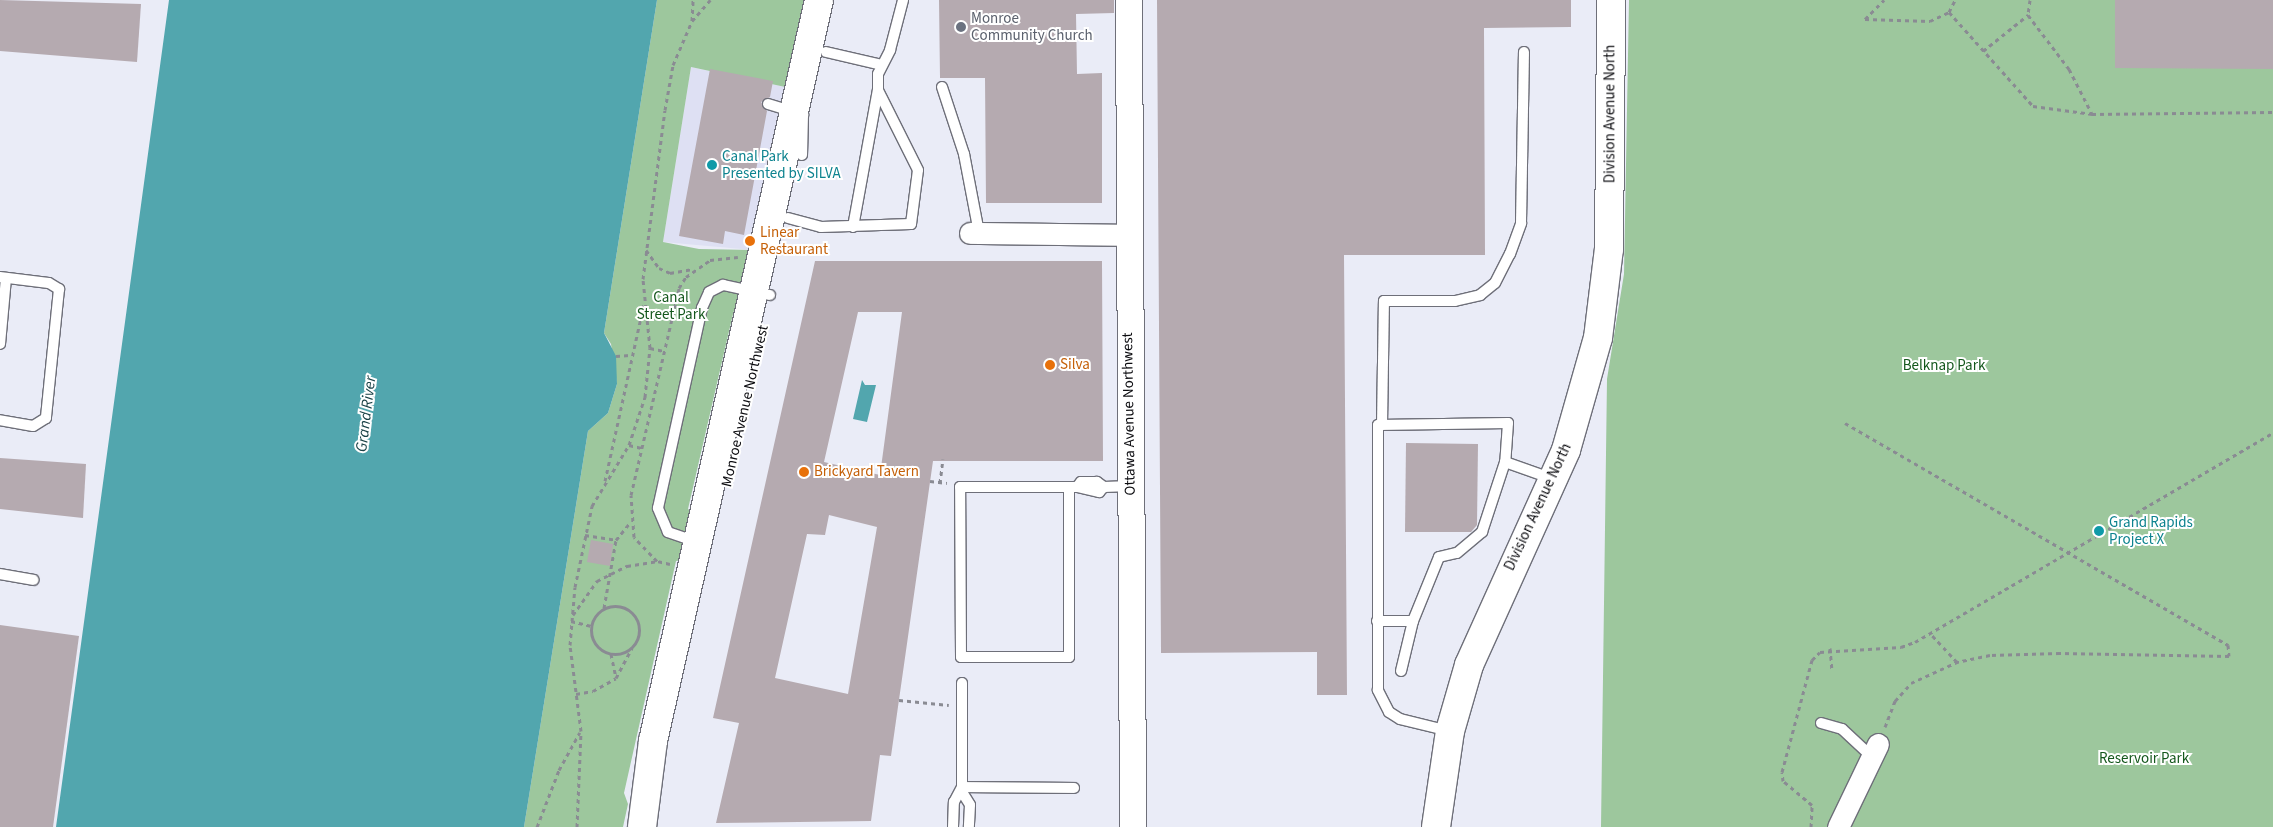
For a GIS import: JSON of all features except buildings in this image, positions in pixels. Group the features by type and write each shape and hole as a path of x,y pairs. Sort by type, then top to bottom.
{"main road":[{"name":"Monroe Avenue Northwest","path":"644,818 653,741 681,654 762,293 794,111 819,0"},
{"name":"Monroe Avenue Northwest","path":"681,654 697,542 762,293 788,218 838,0"},
{"name":"Division Avenue North","path":"1436,827 1450,731 1490,610 1554,479 1592,368 1606,286 1611,0"}],"street":[{"name":"Ottawa Avenue Northwest","path":"1129,0 1128,235 1133,827"},
{"path":"974,233 1128,235"},
{"path":"1838,827 1875,750"}],"lane":[{"path":"853,227 882,65 891,47 903,0"},
{"path":"826,52 882,65"},
{"path":"1382,425 1384,300 1455,300 1480,295 1494,283 1510,254 1521,223 1524,52"},
{"path":"942,87 964,154 974,233"},
{"path":"788,218 821,227 910,224 918,184 916,163 878,90"},
{"path":"768,104 794,111 805,120 802,155"},
{"path":"0,344 3,277 49,283 59,289 46,418 33,426 0,420"},
{"path":"697,542 668,532 658,508 700,317 706,296 717,287 762,293"},
{"path":"1401,671 1413,621 1439,557 1457,553 1482,532 1505,462 1508,423 1378,425 1377,621 1381,702 1400,719 1450,731"},
{"path":"1505,462 1554,479"},
{"path":"1073,487 1069,656 961,657 960,487 1073,487 1081,482 1098,482 1104,487 1130,486"},
{"path":"0,574 33,580"},
{"path":"1377,621 1413,621"},
{"path":"962,683 962,789 970,806 970,827"},
{"path":"1821,723 1842,729 1875,750"},
{"path":"962,789 1074,788"},
{"path":"953,827 954,802 962,789"}],"path":[{"path":"692,0 692,21"},
{"path":"578,827 581,731 576,694 571,622 584,535 592,506 629,446 645,397 650,348 645,301 646,249 673,65 692,21 710,0"},
{"path":"1884,0 1865,19 1930,21 1949,12 1955,0"},
{"path":"1984,51 2028,15 2030,0"},
{"path":"1949,12 2033,106 2092,114 2273,112"},
{"path":"2028,15 2069,69 2092,114"},
{"path":"646,249 659,268 670,273 696,267 724,256 740,258"},
{"path":"591,626 604,608 616,540 630,523 642,448 679,288 696,267"},
{"path":"604,484 630,355 645,301"},
{"path":"650,348 664,351"},
{"path":"616,356 630,355"},
{"path":"1845,423 2070,550 2228,645 2229,656 2060,653 1990,655 1957,662 1911,683 1895,701 1875,750"},
{"path":"1810,827 1812,805 1783,781 1782,772 1812,660 1830,648 1901,647 1931,634 2070,550 2273,433"},
{"path":"629,446 642,448"},
{"path":"940,482 943,459"},
{"path":"630,523 644,551 658,561 671,565"},
{"path":"584,535 616,540"},
{"path":"571,622 585,592 610,572 658,561"},
{"path":"576,694 593,691 616,678 639,632 635,616 621,606 604,608"},
{"path":"571,622 591,626"},
{"path":"591,626 598,647 611,654 632,647"},
{"path":"1931,634 1957,662"},
{"path":"1830,648 1832,669"},
{"path":"611,654 616,678"},
{"path":"899,700 962,707"},
{"path":"538,827 559,770 581,731"}],"shaded area":[{"path":"691,67 790,88 753,250 663,242"}],"green space":[{"name":"Canal Street Park","path":"657,0 810,0 790,88 691,67 663,242 699,249 753,250 733,314 688,509 693,513 683,560 676,561 624,793 628,804 623,827 524,827 588,431 608,413 617,384 611,344 604,333"},
{"name":"Belknap Park","path":"1629,0 2273,0 2273,827 1601,827 1607,379 1624,274"}],"water":[{"name":"Grand River","path":"169,0 657,0 604,333 616,356 617,384 608,413 588,431 524,827 56,827"},
{"path":"862,380 865,385 876,385 867,422 853,419"}],"place":[{"name":"Monroe Community Church","path":"961,27"},
{"name":"Canal Park Presented by SILVA","path":"712,165"},
{"name":"Linear Restaurant","path":"750,241"},
{"name":"Silva","path":"1050,365"},
{"name":"Brickyard Tavern","path":"804,472"},
{"name":"Grand Rapids Project X","path":"2099,531"}],"park label":[{"name":"Reservoir Park","path":"2144,759"}]}
